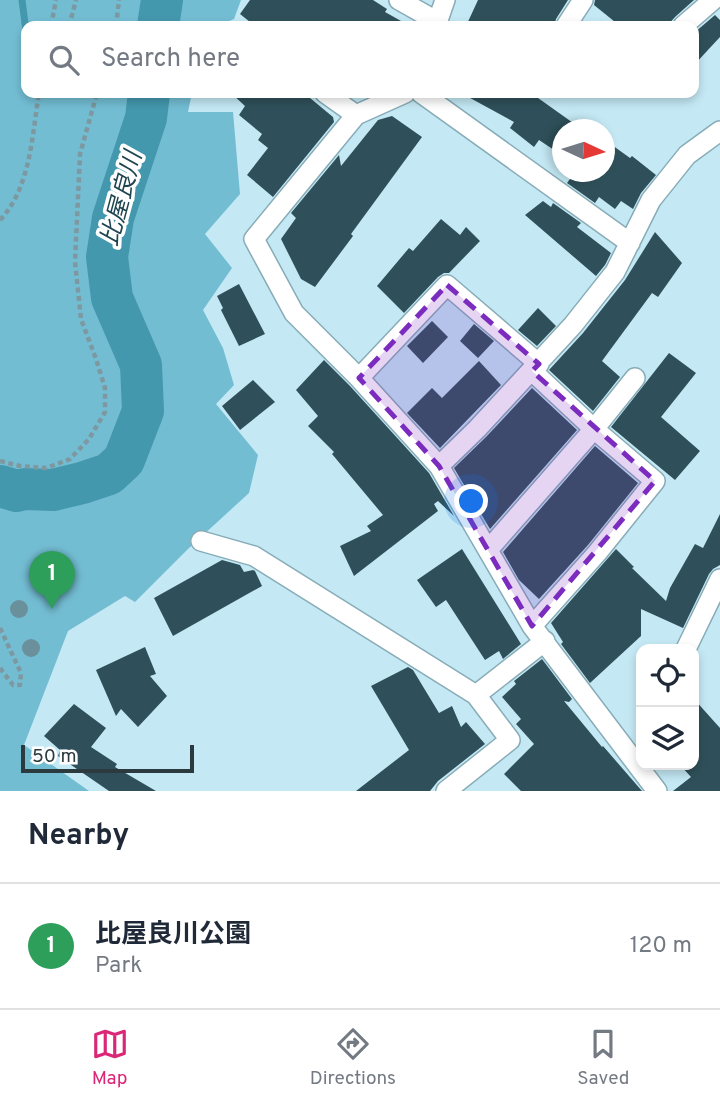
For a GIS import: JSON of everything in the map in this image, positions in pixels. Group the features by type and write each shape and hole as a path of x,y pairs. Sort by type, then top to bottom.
{"street":[{"path":"399,0 432,21"},
{"path":"438,21 445,0"},
{"path":"569,21 583,0"},
{"path":"689,21 713,0"},
{"path":"332,98 356,115"},
{"path":"394,98 356,115 254,239 294,313 359,378 439,466 538,634 657,791"},
{"path":"428,98 630,243"},
{"path":"439,466 573,325 615,272 651,200 687,155 720,131"},
{"path":"359,378 447,285 535,367 594,429 655,481 597,553 538,634 476,695"},
{"path":"488,550 635,378"},
{"path":"201,541 254,556 476,695 510,740 446,791"},
{"path":"691,644 711,619 720,579"}],"path":[{"path":"52,21 56,0"},
{"path":"70,21 76,0"},
{"path":"117,21 119,0"},
{"path":"0,220 18,195 25,174 38,98"},
{"path":"0,461 46,468 69,459 89,439 105,412 105,388 81,319 75,262 80,154 96,98"},
{"path":"0,628 21,673 20,685 13,685 0,668"}],"highlighted area":[{"path":"447,285 539,364 532,371 655,481 532,626 439,466 359,378"}],"shaded area":[{"path":"0,0 241,0 234,19 229,21 21,21 21,98 191,98 188,112 233,112 240,194 205,234 232,268 203,310 223,348 234,385 216,404 258,455 249,493 135,602 125,596 68,631 24,745 89,791 0,791"}],"building":[{"path":"250,0 373,0 387,9 385,12 401,21 249,21 240,14"},
{"path":"478,0 568,0 555,21 468,21"},
{"path":"595,0 694,0 671,21 614,21 594,5"},
{"path":"715,15 720,20 720,37 699,60 699,29"},
{"path":"236,98 310,98 333,117 334,122 273,197 247,175 268,148 258,140 262,134 239,115 245,106"},
{"path":"470,98 538,98 568,119 552,119 552,149 539,140 534,147 510,128 514,122"},
{"path":"392,116 422,137 315,287 301,279 281,239 296,218 291,213 339,155 341,166 378,120"},
{"path":"615,147 630,158 632,156 656,175 641,193 633,209 621,201 615,209 599,197 595,203 567,183 615,182"},
{"path":"543,201 551,207 553,203 581,223 577,227 611,253 596,276 525,215"},
{"path":"441,219 460,235 466,227 480,241 449,273 438,277 404,313 377,286 409,248 413,251"},
{"path":"655,232 682,263 658,297 652,293 602,361 620,377 593,411 549,370 583,333 625,280"},
{"path":"239,284 265,334 239,346 217,296"},
{"path":"538,308 556,326 537,346 518,330"},
{"path":"432,321 448,337 423,363 407,346"},
{"path":"474,324 494,341 478,358 460,341"},
{"path":"669,353 696,373 661,417 700,451 675,480 611,427"},
{"path":"324,360 429,473 454,516 438,501 434,504 438,511 354,576 340,546 371,531 367,526 383,515 332,454 334,452 308,426 318,416 296,390"},
{"path":"479,361 501,385 440,448 407,413 432,388 442,398"},
{"path":"253,380 275,402 240,430 222,406"},
{"path":"532,388 577,430 490,529 454,468"},
{"path":"595,446 638,483 588,545 539,599 519,580 503,552"},
{"path":"720,514 720,565 709,574 683,628 641,609 641,636 590,683 561,644 563,642 551,623 616,549 666,601 670,588 695,544 703,548"},
{"path":"462,549 521,644 503,659 499,651 485,660 446,600 436,607 417,580"},
{"path":"222,560 240,565 244,572 255,571 262,586 173,636 154,598"},
{"path":"145,647 156,674 150,676 167,696 138,727 121,709 116,716 96,670"},
{"path":"542,659 572,699 569,702 564,701 642,791 521,791 504,774 534,744 516,724 521,719 502,697 516,684 514,681"},
{"path":"408,667 413,670 439,713 452,706 461,727 466,722 485,744 438,781 430,791 356,791 409,750 371,686"},
{"path":"74,704 106,728 91,747 117,764 115,767 156,791 109,791 58,756 60,750 44,736"},
{"path":"699,705 720,728 720,791 673,791 691,777 685,770 699,770"}],"waterway":[{"path":"22,0 25,21"},
{"name":"比屋良川","path":"159,21 162,0"},
{"name":"比屋良川","path":"0,486 17,491 53,490 109,474 124,460 143,411 141,365 112,298 107,257 113,218 146,118 148,98"}],"place":[{"name":"比屋良川公園","path":"52,609"}]}
